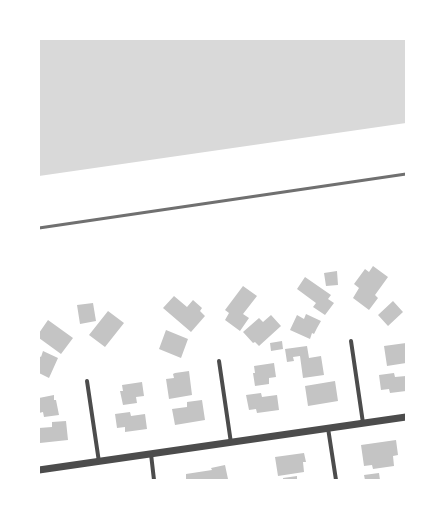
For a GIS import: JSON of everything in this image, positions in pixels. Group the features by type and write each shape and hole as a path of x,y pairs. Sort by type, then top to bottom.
{"street":[{"path":"351,341 362,423"},
{"path":"219,360 231,442"},
{"path":"87,381 99,462"},
{"path":"39,470 406,417"},
{"path":"328,428 336,480"},
{"path":"151,454 154,480"}],"shaded area":[{"path":"39,39 406,39 406,123 39,176"}],"building":[{"path":"373,266 388,277 375,295 378,298 369,310 353,298 359,288 354,284 365,269 369,272"},
{"path":"337,271 338,285 326,286 324,273"},
{"path":"305,277 331,295 328,299 334,303 325,315 313,307 316,303 297,289"},
{"path":"243,286 257,296 243,314 249,318 240,331 225,320 229,313 225,310"},
{"path":"174,296 187,307 193,300 202,308 200,311 205,316 191,332 163,308"},
{"path":"393,301 403,312 388,326 378,315"},
{"path":"93,303 96,321 80,324 77,305"},
{"path":"108,311 124,323 105,347 89,335"},
{"path":"306,314 321,321 314,334 312,333 310,339 290,330 297,315 304,319"},
{"path":"271,315 281,326 259,346 255,342 253,343 243,332 259,318 263,322"},
{"path":"48,320 73,338 61,354 39,338 39,333"},
{"path":"166,330 188,339 181,358 159,349"},
{"path":"282,341 283,349 271,351 270,343"},
{"path":"406,343 406,363 387,366 384,346"},
{"path":"307,346 309,358 321,356 324,375 303,378 300,356 293,357 294,361 287,362 285,349"},
{"path":"43,351 58,358 49,378 39,373 39,356 41,357"},
{"path":"274,363 276,377 269,378 269,384 255,386 253,373 255,373 254,366"},
{"path":"189,371 192,395 169,399 166,379 174,378 173,374 175,373"},
{"path":"394,373 395,377 406,376 406,391 390,393 389,389 381,390 379,375"},
{"path":"335,381 338,401 308,406 305,386"},
{"path":"142,382 144,396 136,397 137,403 123,405 120,391 123,391 122,385"},
{"path":"261,393 262,397 277,395 279,410 257,413 256,409 249,410 246,395"},
{"path":"54,395 54,400 56,400 59,415 44,417 43,412 39,413 39,398"},
{"path":"202,400 205,420 175,425 172,409 187,407 187,402"},
{"path":"130,412 131,416 145,414 147,429 125,432 125,427 117,428 115,414"},
{"path":"66,421 68,440 40,443 39,428 52,427 52,422"},
{"path":"396,440 398,455 393,456 394,466 373,469 372,465 364,466 361,445"},
{"path":"304,453 306,462 303,462 304,472 278,476 275,457"},
{"path":"225,465 228,479 186,480 186,474 212,470 211,468"},
{"path":"379,473 380,480 365,480 364,475"},
{"path":"297,476 297,480 283,480 283,478"}],"railway":[{"path":"39,228 406,174"}]}
